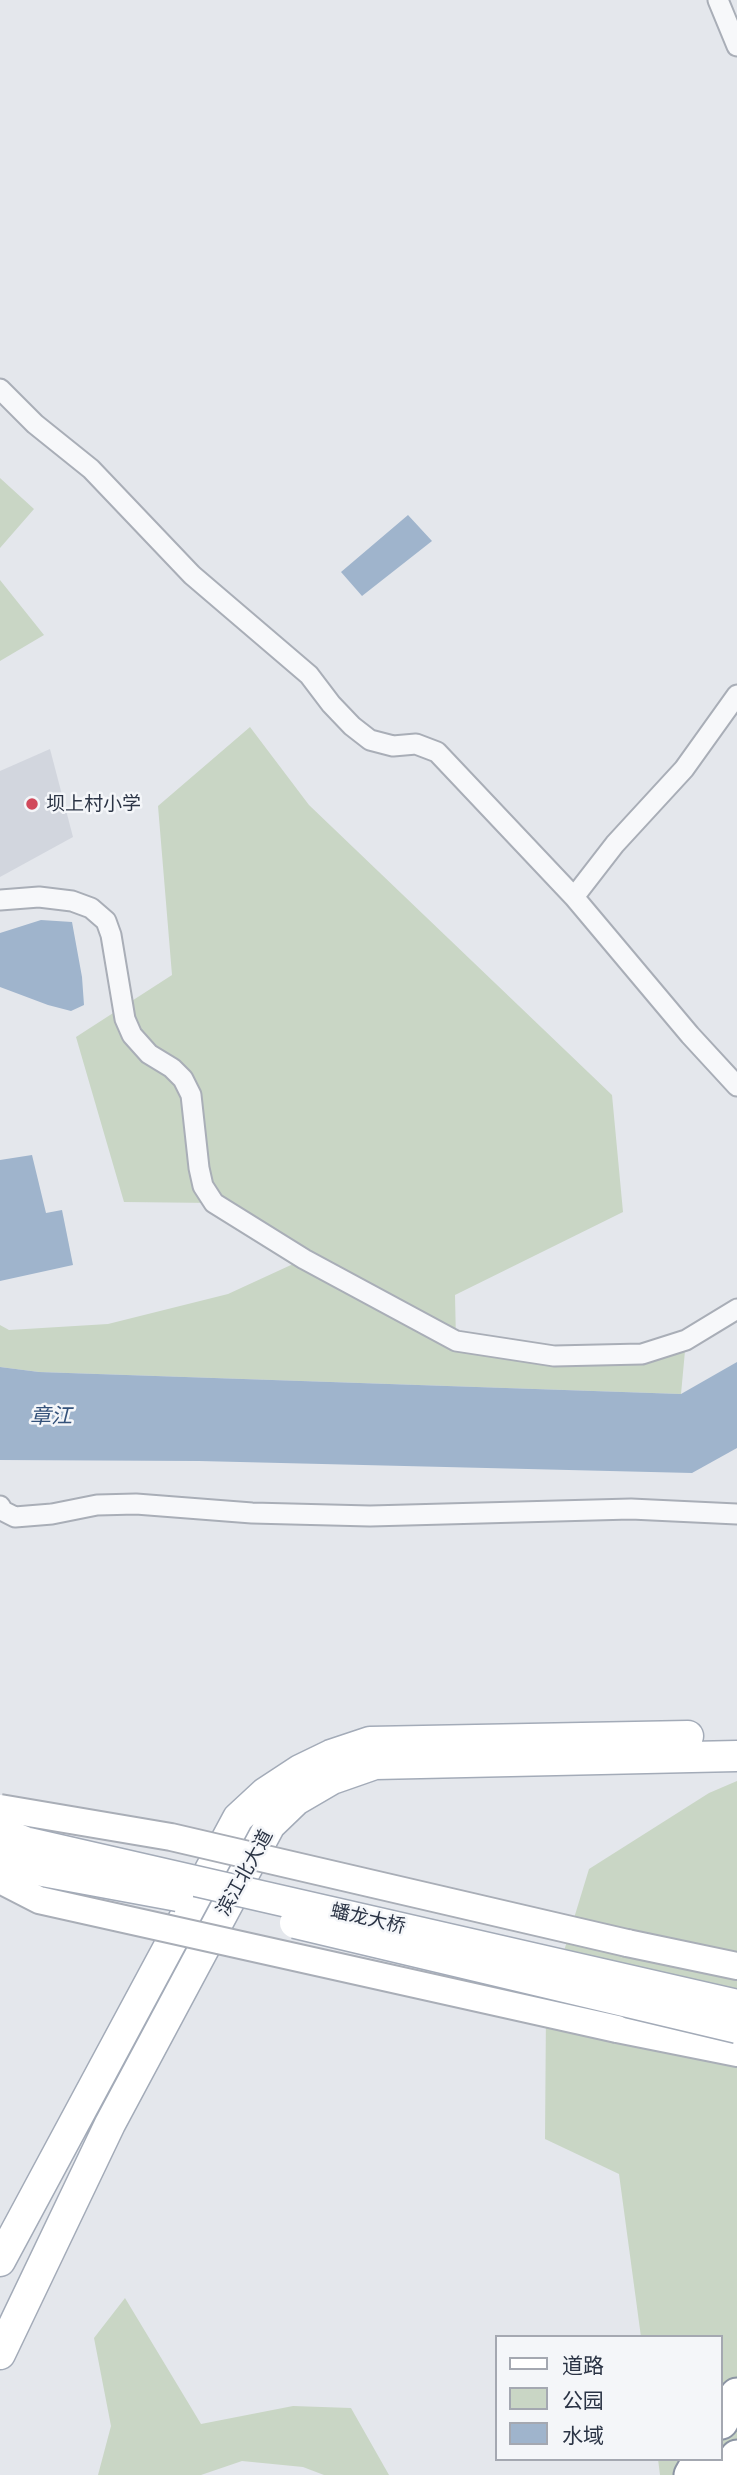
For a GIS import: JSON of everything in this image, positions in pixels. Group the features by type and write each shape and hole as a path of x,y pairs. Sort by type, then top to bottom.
{"highway":[{"path":"723,2419 737,2395"},
{"path":"726,2475 737,2457"}],"main road":[{"name":"滨江北大道","path":"0,2261 238,1818 265,1793 300,1770 331,1755 370,1742 737,1735"},
{"name":"滨江北大道","path":"0,2354 110,2124 174,2004 270,1825 296,1800 332,1779 374,1764 737,1756"},
{"name":"蟠龙大桥","path":"0,1832 25,1842 737,2005"},
{"name":"蟠龙大桥","path":"0,1860 21,1867 164,1893 737,2028"}],"street":[{"path":"718,0 737,46"},
{"path":"0,389 35,424 91,469 192,575 309,675 352,726 370,740 393,746 416,744 437,752 574,897 737,1086"},
{"path":"574,897 615,844 684,769 737,695"},
{"path":"0,900 39,897 72,901 91,908 106,921 111,935 125,1019 132,1035 149,1054 172,1068 183,1079 191,1095 203,1186 214,1203 304,1259 456,1341 554,1356 642,1354 686,1340 737,1310"},
{"path":"0,1506 3,1511 15,1517 52,1514 97,1505 135,1504 252,1513 370,1516 631,1509 737,1514"},
{"path":"0,1808 171,1837 626,1943 737,1966"},
{"path":"0,1881 39,1900 617,2029 737,2053"}],"shaded area":[{"name":"坝上村小学","path":"50,749 73,837 0,877 0,771"}],"green space":[{"path":"0,478 34,509 0,548"},
{"path":"0,580 44,635 0,661"},
{"path":"250,727 309,805 612,1095 623,1212 455,1295 456,1341 555,1356 686,1340 681,1394 39,1372 0,1367 0,1325 9,1330 108,1324 228,1294 304,1259 214,1203 124,1202 76,1037 172,975 158,806"},
{"path":"737,1781 737,2475 660,2475 658,2461 723,2461 723,2335 641,2335 619,2174 545,2139 546,2010 589,1869 709,1793"},
{"path":"125,2298 201,2424 293,2406 351,2408 389,2475 324,2475 303,2467 242,2461 201,2475 98,2475 111,2426 94,2338"}],"water":[{"path":"408,515 432,541 362,596 341,572"},
{"path":"41,920 72,922 84,1005 71,1011 0,987 0,933"},
{"path":"32,1155 46,1213 62,1210 73,1265 0,1281 0,1160"},
{"name":"章江","path":"737,1362 737,1448 692,1473 199,1461 0,1460 0,1367 39,1372 681,1394"}],"place":[{"name":"坝上村小学","path":"32,804"}]}
